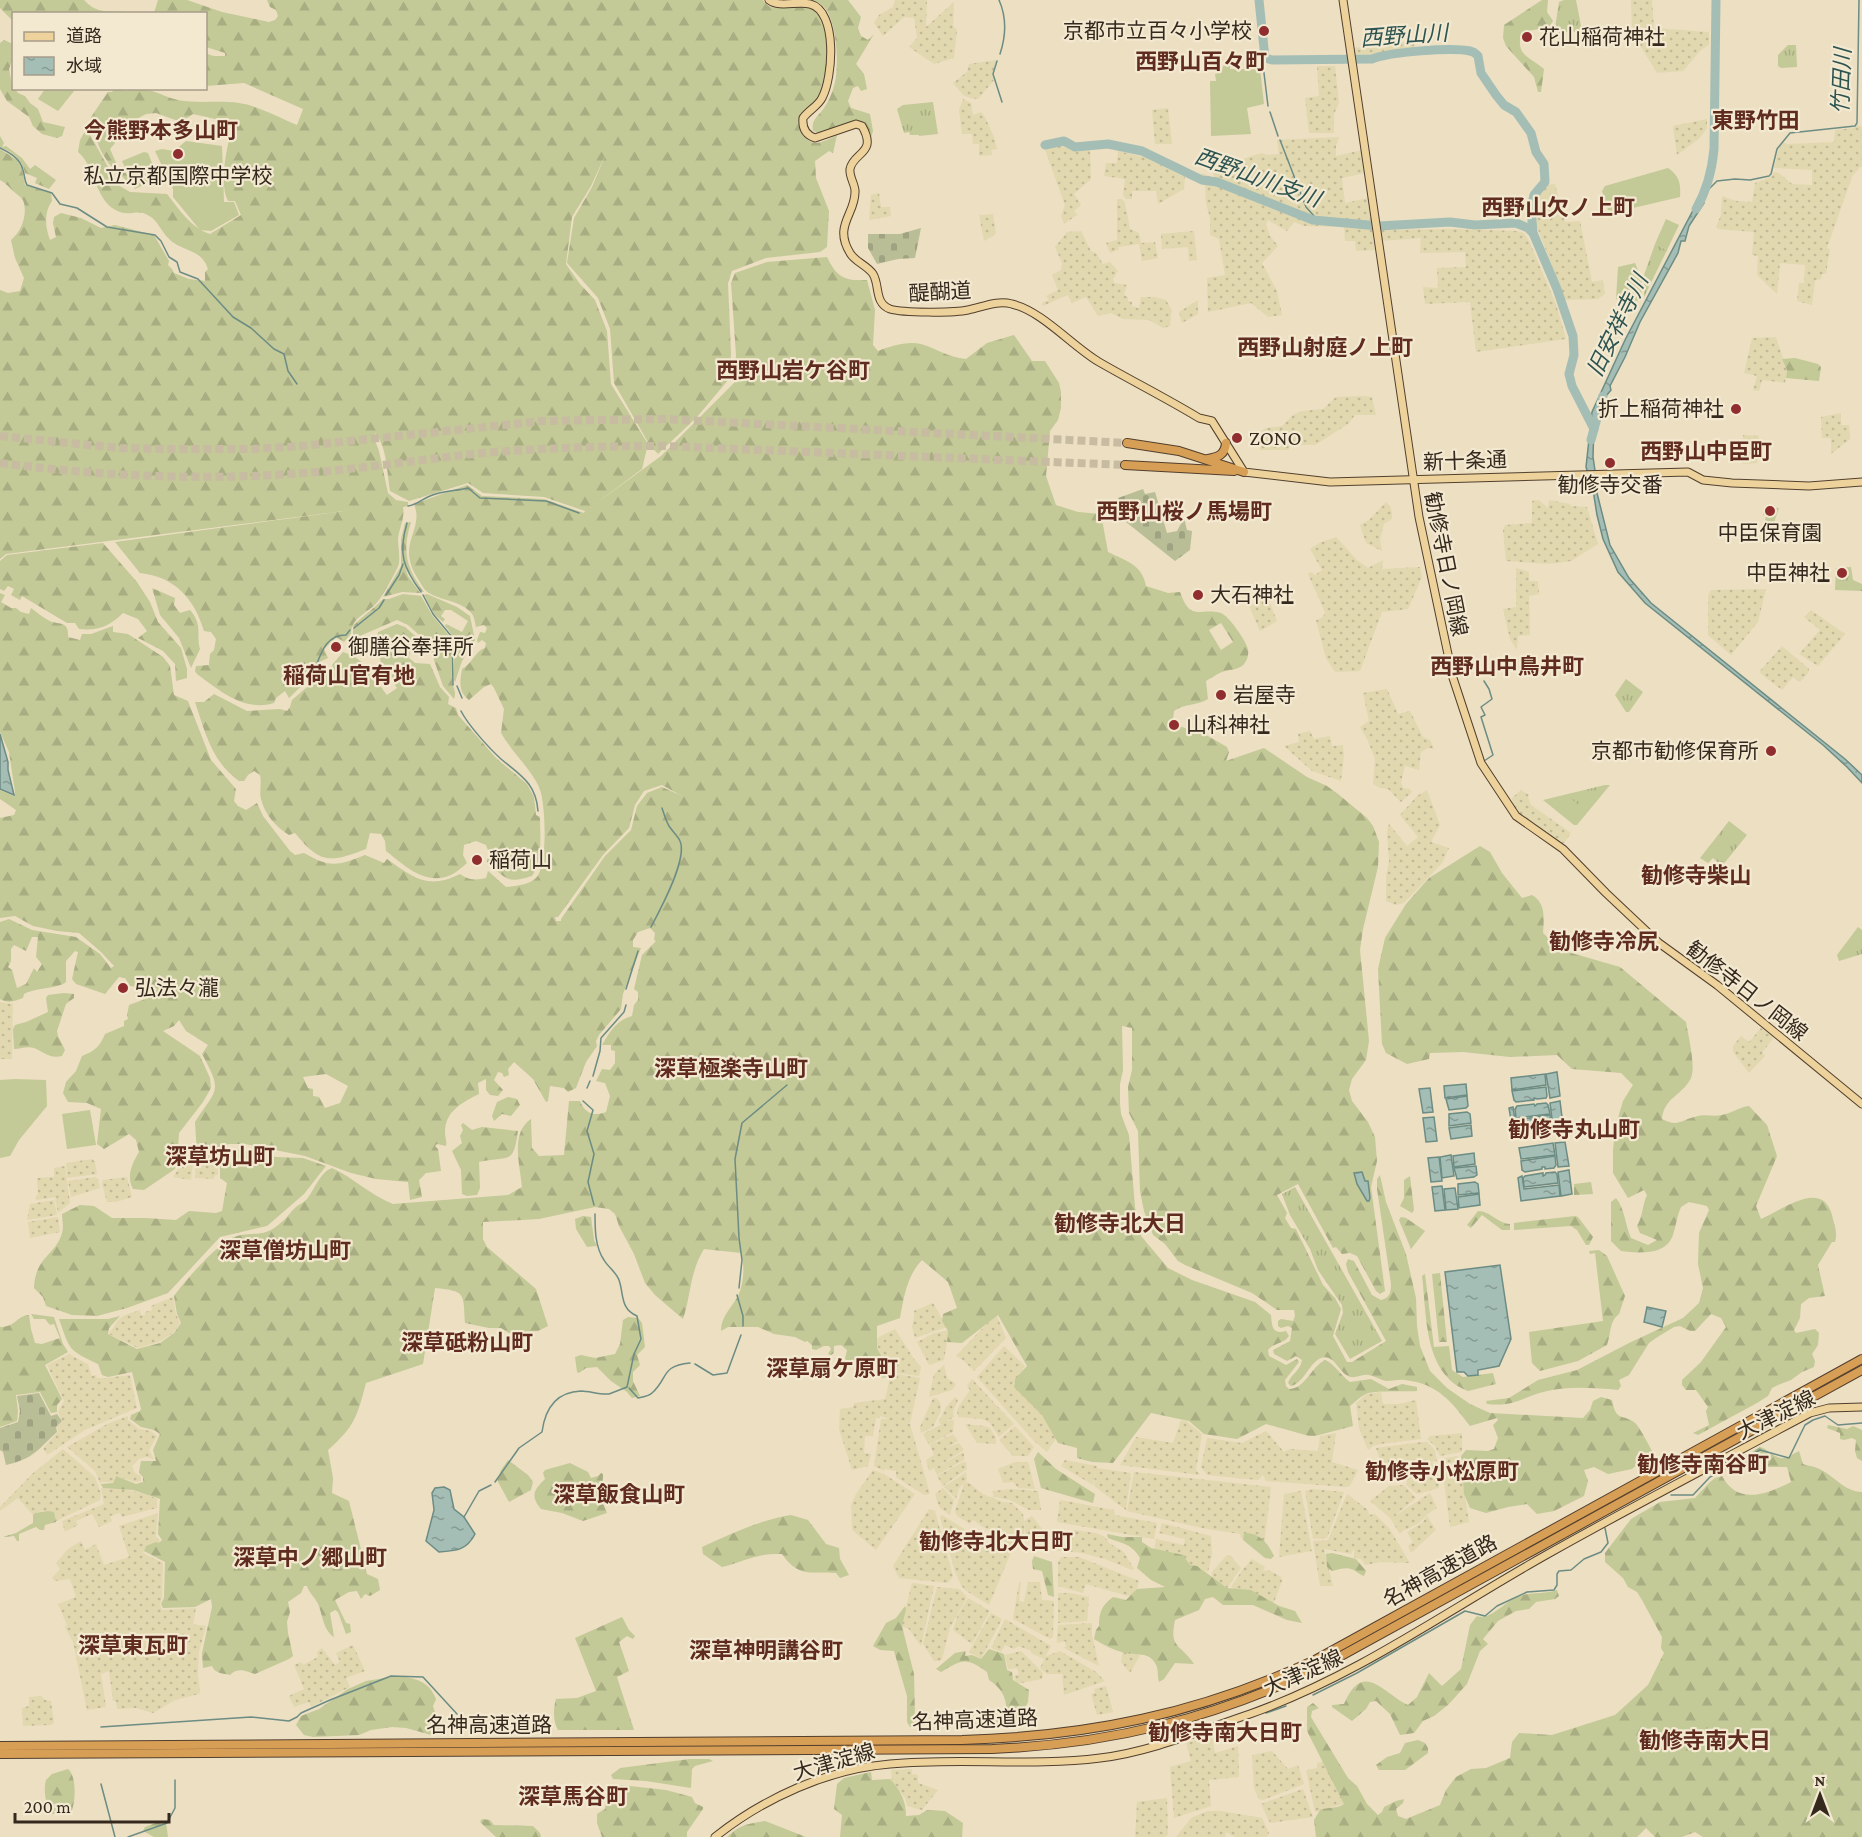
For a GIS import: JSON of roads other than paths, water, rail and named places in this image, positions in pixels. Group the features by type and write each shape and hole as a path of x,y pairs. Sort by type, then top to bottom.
{"highway":[{"path":"1127,443 1164,447 1244,472"},
{"path":"1207,459 1221,455 1226,443"},
{"path":"1125,465 1244,472"},
{"name":"名神高速道路","path":"0,1746 971,1740 1062,1734 1124,1724 1225,1697 1315,1660 1862,1359"},
{"name":"名神高速道路","path":"0,1754 980,1749 1064,1743 1151,1729 1190,1719 1245,1700 1319,1668 1862,1370"}],"main road":[{"name":"醍醐道","path":"769,0 776,3 812,4 820,10 829,26 831,68 827,85 819,103 805,115 803,126 806,132 815,138 856,124 862,126 864,130 866,149 850,168 855,192 845,223 844,234 850,253 874,275 878,296 884,305 899,310 948,312 968,310 993,303 1004,303 1023,308 1100,362 1199,418 1212,421 1244,472"},
{"name":"勧修寺日ノ岡線","path":"1343,0 1413,480 1429,571 1453,678 1481,763 1510,809 1522,821 1563,849 1640,927 1679,958 1693,966 1862,1104"},
{"name":"新十条通","path":"1244,472 1330,482 1688,472 1703,480 1732,483 1809,486 1862,482"},
{"name":"大津淀線","path":"715,1837 774,1799 825,1778 872,1766 914,1763 1067,1762 1104,1758 1141,1750 1273,1705 1353,1669 1545,1555 1810,1413 1830,1408 1862,1407"}],"water":[{"path":"1700,197 1704,203 1689,226 1685,241 1681,241 1678,253 1640,322 1610,386 1611,390 1603,397 1594,423 1593,457 1597,493 1610,545 1629,578 1651,603 1845,759 1862,775 1862,783 1823,745 1645,603 1618,572 1603,539 1586,467 1592,412 1625,340"},
{"path":"0,734 8,762 14,795 0,789"},
{"path":"1557,1072 1560,1096 1550,1098 1546,1074"},
{"path":"1545,1074 1546,1085 1512,1090 1511,1078"},
{"path":"1466,1084 1467,1095 1445,1098 1444,1086"},
{"path":"1546,1087 1546,1098 1516,1102 1514,1100 1512,1091"},
{"path":"1430,1088 1433,1112 1423,1113 1419,1089"},
{"path":"1467,1096 1468,1106 1466,1108 1449,1110 1446,1099"},
{"path":"1560,1101 1563,1125 1553,1127 1550,1103"},
{"path":"1546,1103 1550,1114 1516,1118 1517,1106 1534,1104 1535,1106"},
{"path":"1513,1107 1515,1120 1550,1115 1551,1127 1513,1132 1509,1108"},
{"path":"1467,1112 1470,1114 1471,1123 1449,1126 1449,1114"},
{"path":"1434,1117 1437,1141 1426,1142 1423,1118"},
{"path":"1471,1125 1472,1136 1451,1139 1449,1128"},
{"path":"1565,1142 1569,1166 1558,1167 1555,1143"},
{"path":"1553,1143 1555,1155 1521,1159 1519,1148"},
{"path":"1474,1153 1475,1164 1454,1167 1453,1156"},
{"path":"1451,1155 1454,1176 1442,1178 1440,1157"},
{"path":"1555,1156 1554,1168 1542,1167 1542,1169 1525,1172 1522,1170 1521,1161"},
{"path":"1439,1157 1442,1181 1431,1182 1428,1158"},
{"path":"1476,1166 1477,1175 1457,1179 1454,1168"},
{"path":"1569,1170 1572,1194 1561,1196 1558,1172"},
{"path":"1362,1172 1365,1181 1368,1181 1369,1201 1357,1184 1354,1173"},
{"path":"1555,1172 1558,1183 1524,1187 1523,1178 1525,1176 1543,1173 1543,1176 1546,1173"},
{"path":"1522,1176 1524,1189 1559,1185 1560,1196 1521,1201 1518,1178"},
{"path":"1475,1182 1478,1184 1479,1193 1458,1195 1458,1184"},
{"path":"1442,1186 1445,1210 1435,1211 1432,1187"},
{"path":"1455,1188 1458,1209 1446,1210 1444,1189"},
{"path":"1479,1194 1480,1205 1459,1208 1458,1197"},
{"path":"1500,1265 1511,1339 1499,1366 1478,1370 1478,1375 1468,1376 1464,1372 1457,1372 1445,1272"},
{"path":"1647,1307 1666,1311 1662,1327 1644,1322"},
{"path":"444,1487 450,1490 454,1509 464,1517 475,1534 460,1549 439,1552 426,1541 434,1510 432,1493 435,1488"}],"waterway":[{"path":"999,0 1005,27 1000,54"},
{"name":"西野山川","path":"1259,0 1265,58 1272,60 1372,59 1406,52 1436,50 1470,51 1478,56 1481,73 1504,105 1516,112 1531,133 1536,152 1544,164 1545,182 1534,195 1531,208 1533,233 1557,289 1573,336 1574,355 1569,374 1572,386 1594,429"},
{"name":"旧安祥寺川","path":"1696,209 1708,180 1714,149 1716,0"},
{"name":"竹田川","path":"1706,192 1717,181 1750,180 1769,176 1777,149 1790,133 1855,126 1857,123 1859,0"},
{"path":"997,61 993,74 1002,102"},
{"path":"1263,65 1268,106"},
{"path":"1270,112 1278,136"},
{"path":"1280,140 1306,207 1321,221"},
{"name":"西野山川支川","path":"1045,145 1064,141 1075,147 1108,144 1142,151 1202,180 1217,182 1313,220 1379,226 1450,222 1475,225 1516,223 1533,233"},
{"path":"0,148 20,162 27,185 52,193 60,204 77,208 107,227 155,235 161,241 169,257 177,262 180,272 198,279 233,317 251,328 274,349 284,354 288,371 297,384"},
{"name":"旧安祥寺川","path":"1591,440 1603,396"},
{"path":"408,506 434,494 468,488 480,498 546,501 579,513"},
{"path":"407,523 403,543 404,560 421,592"},
{"path":"386,595 403,564"},
{"path":"423,595 433,614 452,637 453,685"},
{"path":"354,628 379,608 384,600"},
{"path":"314,671 328,642 333,638 346,635 350,630"},
{"path":"1484,681 1492,699 1481,707 1485,715 1481,717 1493,755 1484,761"},
{"path":"457,686 462,698"},
{"path":"461,711 485,743 526,780 534,793 538,811"},
{"path":"651,927 672,884 680,860 680,841 668,824 662,808"},
{"path":"626,989 638,951"},
{"path":"593,1076 601,1038 624,1012 626,1005"},
{"path":"587,1088 590,1081"},
{"path":"739,1288 742,1260 735,1159 742,1123 787,1085"},
{"path":"583,1101 593,1110 587,1131 594,1154 588,1182 594,1205"},
{"path":"495,1482 519,1448 542,1432 549,1409 558,1398 581,1391 609,1394 627,1387 634,1354 641,1339 637,1316 625,1305 618,1277 601,1255 596,1238 595,1214"},
{"path":"737,1295 743,1316 743,1326"},
{"path":"695,1364 713,1375 727,1373 741,1335"},
{"path":"629,1388 638,1398 648,1396 657,1388 669,1370 690,1363"},
{"path":"1671,1495 1693,1495 1710,1477 1760,1450 1789,1458 1805,1425 1813,1420 1825,1416 1838,1425 1862,1423"},
{"path":"464,1517 479,1491 491,1485"},
{"path":"1313,1695 1357,1673 1465,1611 1485,1616 1497,1606 1527,1592 1554,1590 1559,1571 1571,1570 1584,1559 1601,1552 1608,1543 1605,1528"},
{"path":"101,1727 251,1717 289,1721 330,1700 391,1676 423,1677 457,1714"},
{"path":"1266,1713 1286,1706"},
{"path":"1200,1736 1212,1734 1236,1724"},
{"path":"128,1837 167,1823 175,1808 175,1780"},
{"path":"101,1784 115,1837"}],"tunnel":[{"path":"0,436 120,448 253,449 543,421 664,419 1127,443"},
{"path":"0,463 113,474 227,477 326,471 506,451 664,446 1125,465"}],"place":[{"name":"京都市立百々小学校","path":"1264,31"},
{"name":"花山稲荷神社","path":"1527,37"},
{"name":"私立京都国際中学校","path":"178,154"},
{"name":"折上稲荷神社","path":"1736,409"},
{"name":"ZONO","path":"1237,438"},
{"name":"勧修寺交番","path":"1610,463"},
{"name":"中臣保育園","path":"1770,511"},
{"name":"中臣神社","path":"1842,573"},
{"name":"大石神社","path":"1198,595"},
{"name":"御膳谷奉拝所","path":"336,647"},
{"name":"岩屋寺","path":"1221,695"},
{"name":"山科神社","path":"1174,725"},
{"name":"京都市勧修保育所","path":"1771,751"},
{"name":"稲荷山","path":"477,860"},
{"name":"弘法々瀧","path":"123,988"}],"district":[{"name":"西野山百々町","path":"1201,61"},
{"name":"東野竹田","path":"1756,120"},
{"name":"今熊野本多山町","path":"161,130"},
{"name":"西野山欠ノ上町","path":"1558,207"},
{"name":"西野山射庭ノ上町","path":"1325,347"},
{"name":"西野山岩ケ谷町","path":"793,370"},
{"name":"西野山中臣町","path":"1706,451"},
{"name":"西野山桜ノ馬場町","path":"1184,511"},
{"name":"西野山中鳥井町","path":"1507,666"},
{"name":"稲荷山官有地","path":"349,675"},
{"name":"勧修寺柴山","path":"1696,875"},
{"name":"勧修寺冷尻","path":"1604,941"},
{"name":"深草極楽寺山町","path":"731,1068"},
{"name":"勧修寺丸山町","path":"1574,1129"},
{"name":"深草坊山町","path":"220,1156"},
{"name":"勧修寺北大日","path":"1120,1223"},
{"name":"深草僧坊山町","path":"285,1250"},
{"name":"深草砥粉山町","path":"467,1342"},
{"name":"深草扇ケ原町","path":"832,1368"},
{"name":"勧修寺南谷町","path":"1703,1464"},
{"name":"勧修寺小松原町","path":"1442,1471"},
{"name":"深草飯食山町","path":"619,1494"},
{"name":"勧修寺北大日町","path":"996,1541"},
{"name":"深草中ノ郷山町","path":"310,1557"},
{"name":"深草東瓦町","path":"133,1645"},
{"name":"深草神明講谷町","path":"766,1650"},
{"name":"勧修寺南大日町","path":"1225,1732"},
{"name":"勧修寺南大日","path":"1705,1740"},
{"name":"深草馬谷町","path":"573,1796"}]}
